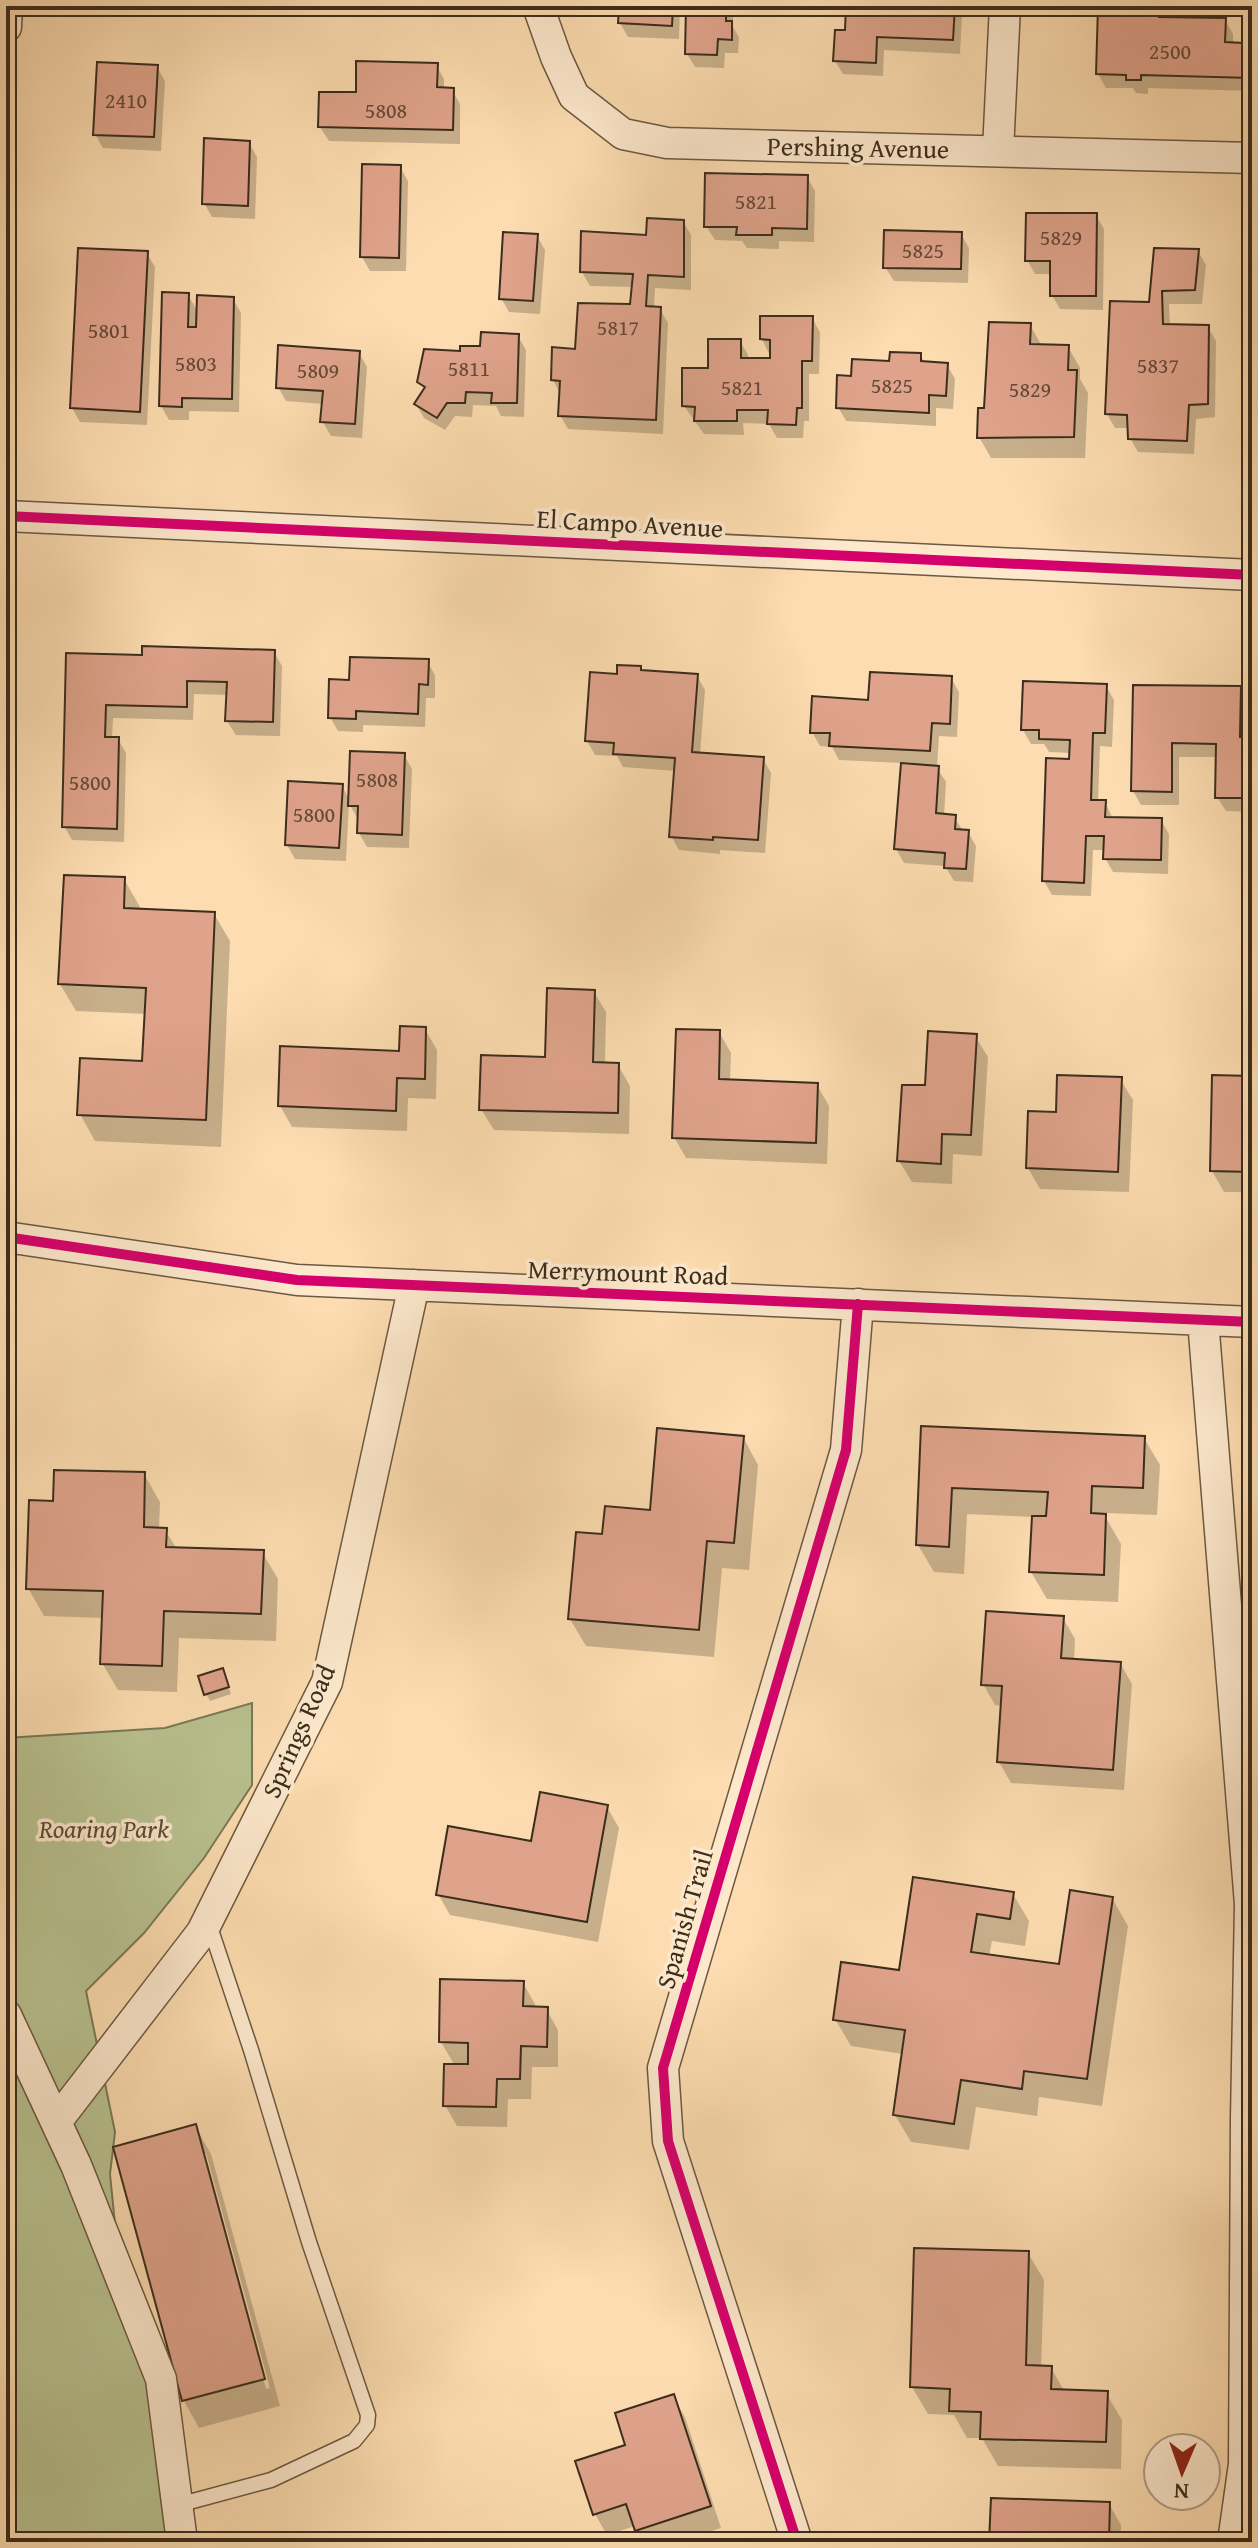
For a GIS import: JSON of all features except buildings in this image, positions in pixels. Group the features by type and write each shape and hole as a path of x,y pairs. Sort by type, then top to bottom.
{"street":[{"path":"6,27 7,6"},
{"name":"Pershing Avenue","path":"538,6 574,96 623,134 667,143 1252,158"},
{"path":"998,151 1005,6"},
{"name":"El Campo Avenue","path":"6,516 1252,575"},
{"name":"Merrymount Road","path":"6,1237 297,1280 1252,1322"},
{"name":"Springs Road","path":"56,2122 202,1932 327,1682 414,1285"},
{"name":"Spanish Trail","path":"797,2542 668,2141 663,2068 846,1450 858,1304"},
{"path":"1203,1320 1250,1904 1244,2464 1233,2542"},
{"path":"6,2015 76,2165 161,2379 182,2542"}],"lane":[{"path":"178,2505 271,2480 354,2441 367,2425 368,2415 309,2242 208,1920"}],"green space":[{"name":"Roaring Park","path":"252,1703 252,1785 204,1858 144,1933 86,1991 115,2132 110,2174 117,2244 193,2542 6,2542 6,1738 165,1728"}],"cycle path":[{"path":"6,516 1252,575"},
{"path":"6,1237 297,1280 1252,1322"},
{"path":"797,2542 668,2141 663,2068 846,1450 858,1304"}]}
